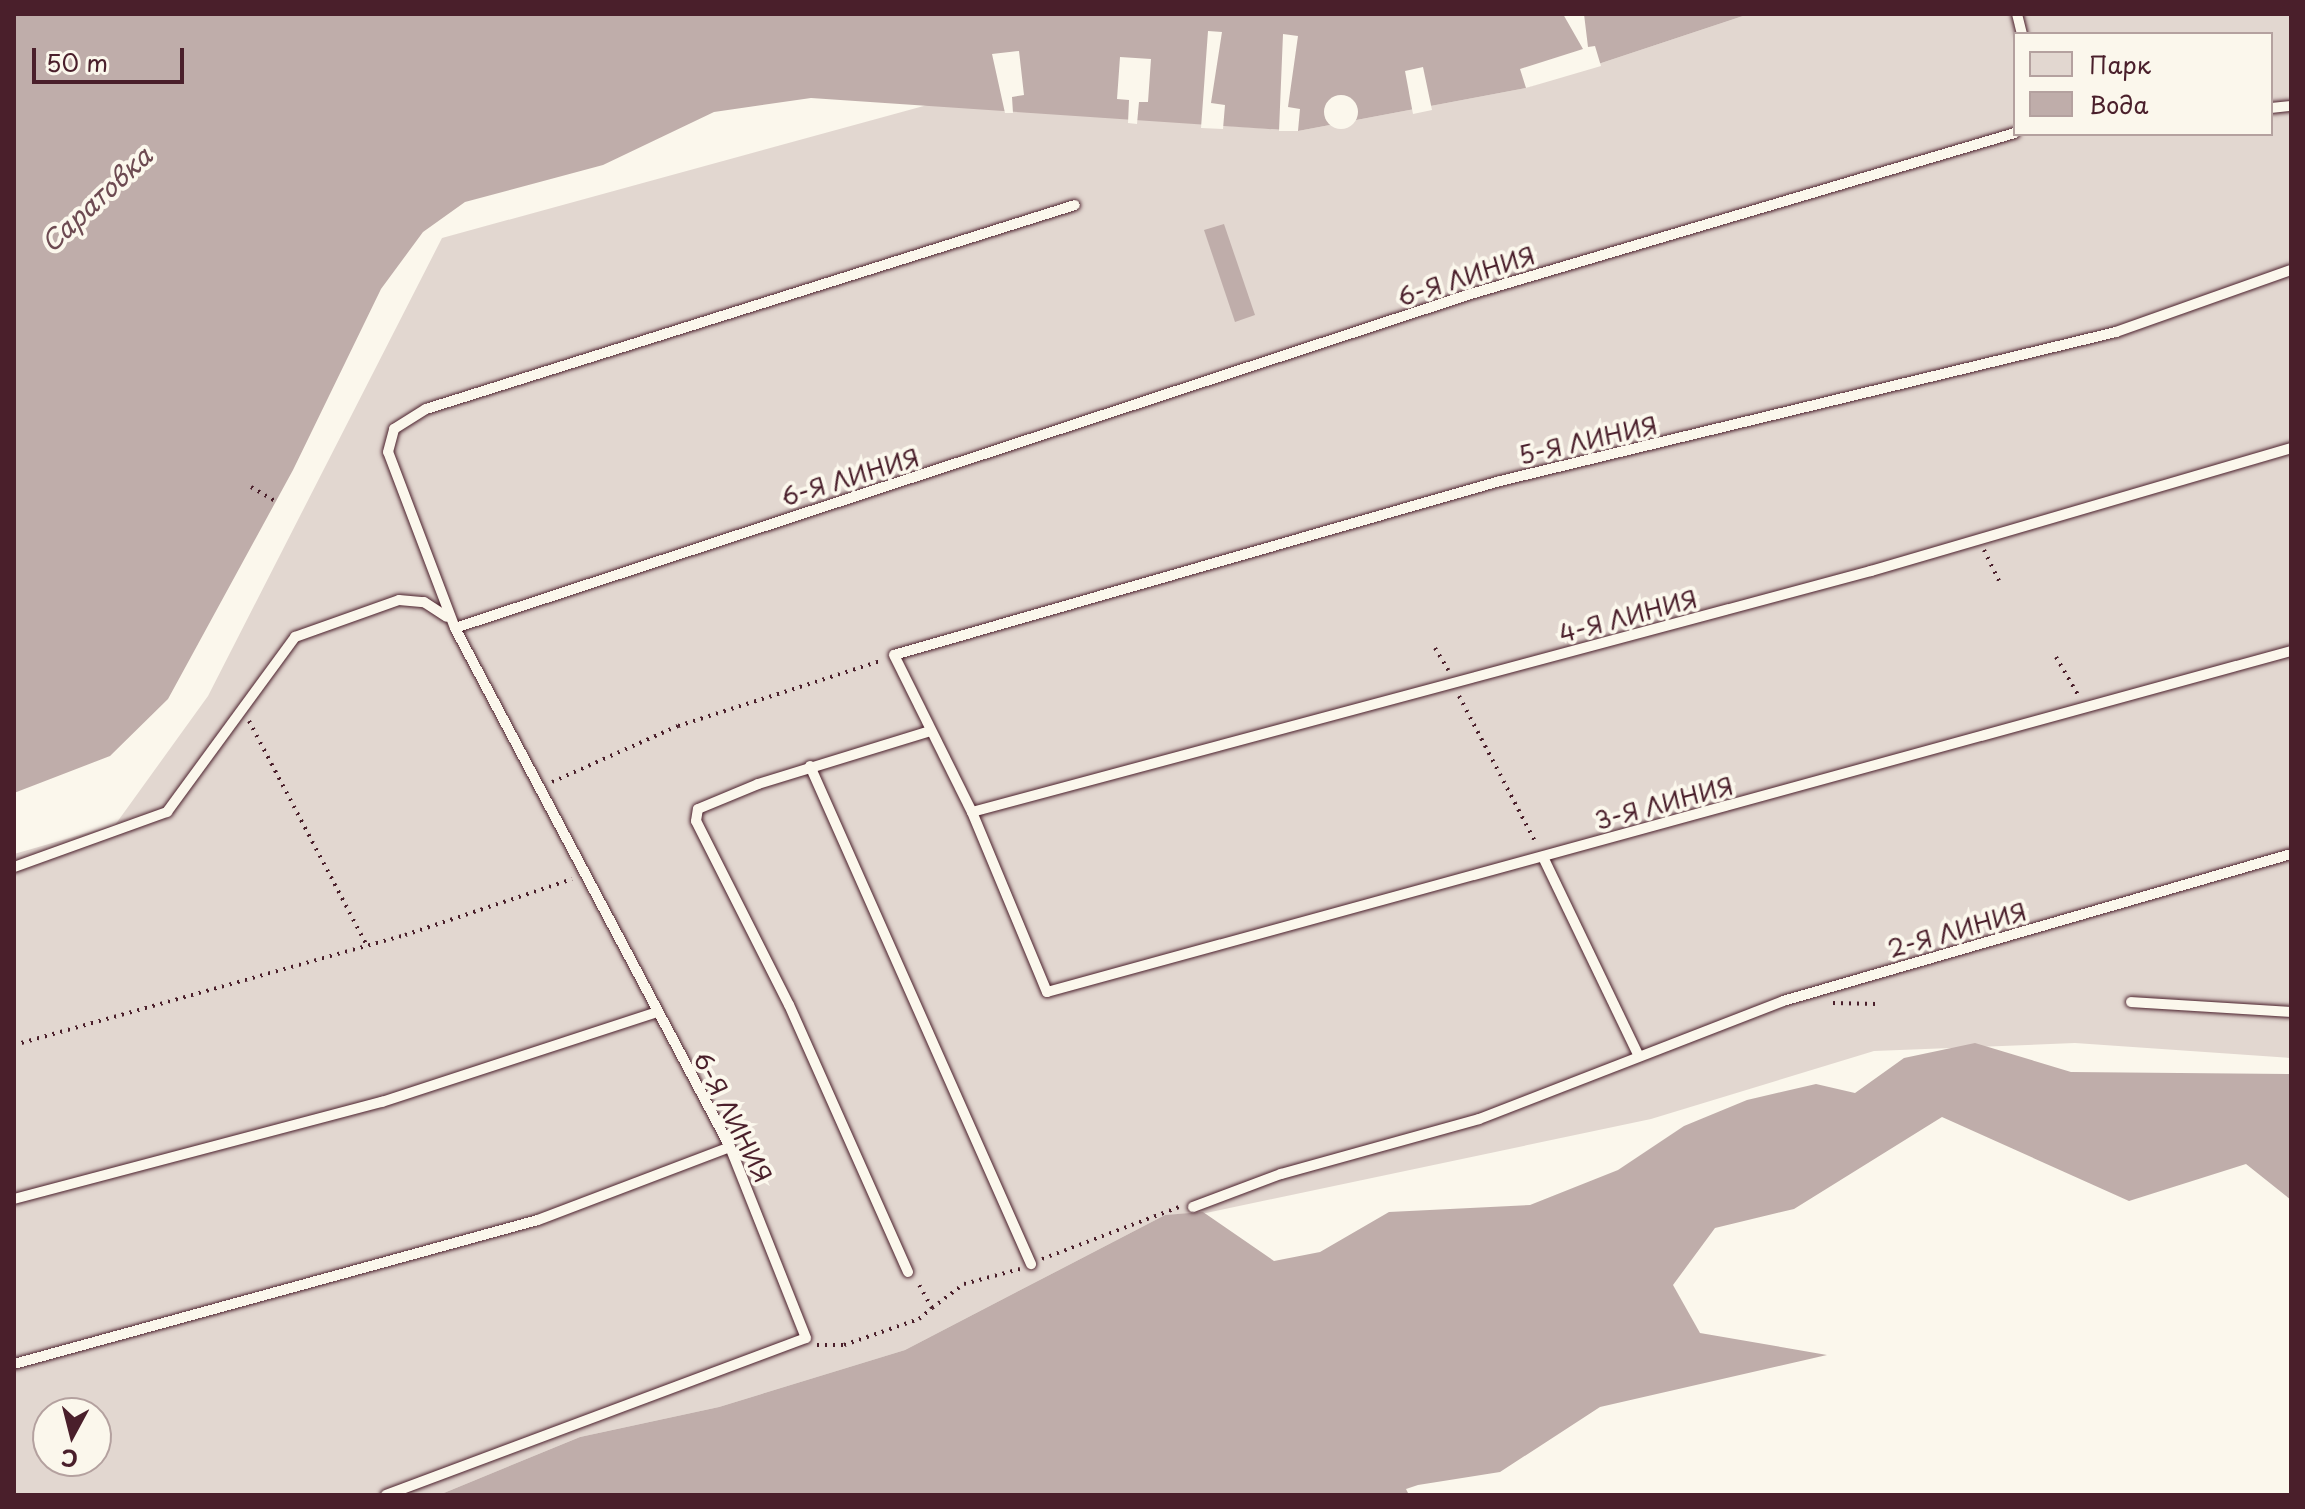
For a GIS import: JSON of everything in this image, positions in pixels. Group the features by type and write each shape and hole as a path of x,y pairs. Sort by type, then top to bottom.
{"lane":[{"name":"6-Я ЛИНИЯ","path":"806,1338 730,1147 536,789 455,628 1471,294 2013,134"},
{"path":"455,628 388,452 394,429 426,409 1075,205"},
{"name":"5-Я ЛИНИЯ","path":"894,655 1500,481 2116,332 2291,270"},
{"name":"4-Я ЛИНИЯ","path":"972,812 1980,541 2291,448"},
{"path":"14,867 167,812 275,657 313,627 399,600 441,609 455,628"},
{"name":"3-Я ЛИНИЯ","path":"972,812 1047,992 2291,651"},
{"path":"894,655 972,812"},
{"path":"908,1272 783,992 696,821 698,809 717,800 810,766 930,731"},
{"path":"810,766 840,849 976,1130 1031,1264"},
{"name":"2-Я ЛИНИЯ","path":"1193,1207 1281,1174 1479,1119 1638,1054 1783,1001 2291,854"},
{"path":"1543,857 1638,1054"},
{"path":"2131,1002 2291,1012"},
{"path":"14,1199 382,1102 655,1013"},
{"path":"14,1364 538,1220 730,1147"},
{"path":"386,1495 806,1338"}],"path":[{"path":"251,487 277,502"},
{"path":"1980,541 2000,583"},
{"path":"1435,648 1543,857"},
{"path":"536,789 678,726 894,655"},
{"path":"2056,657 2086,707"},
{"path":"242,708 367,946"},
{"path":"14,1045 367,946 582,874"},
{"path":"806,1338 823,1350 844,1345 919,1319 964,1284 1031,1264 1093,1234 1193,1207"},
{"path":"908,1272 932,1308"}],"green space":[{"path":"1749,14 2291,14 2291,1058 2075,1043 1874,1051 1651,1119 1206,1213 1165,1215 905,1350 719,1407 580,1437 439,1495 14,1495 14,854 115,825 208,696 442,238 931,104 1298,131 1526,88"}],"water":[{"name":"Саратовка","path":"14,14 1749,14 1526,88 1298,131 811,98 714,112 603,165 465,202 423,232 381,289 293,470 168,699 110,756 14,793"},
{"path":"1224,224 1255,315 1235,322 1204,230"},
{"path":"1975,1043 2071,1072 2291,1074 2291,1200 2246,1164 2129,1201 1942,1117 1794,1209 1715,1228 1673,1285 1700,1333 1827,1355 1600,1407 1500,1472 1418,1485 1406,1489 1409,1495 439,1495 580,1437 719,1407 905,1350 1165,1215 1203,1212 1274,1261 1320,1252 1389,1212 1530,1205 1618,1170 1684,1126 1747,1100 1816,1084 1855,1093 1904,1058"}],"pier":[{"path":"1563,14 1584,14 1588,47 1595,46 1601,66 1526,88 1520,69 1583,49"},
{"path":"1208,31 1222,32 1211,103 1225,105 1223,129 1201,128"},
{"path":"1283,34 1298,36 1288,107 1300,109 1298,131 1279,131"},
{"path":"1019,51 1024,95 1012,97 1013,113 1005,113 992,54"},
{"path":"1120,57 1151,59 1148,102 1139,102 1137,124 1128,123 1129,100 1117,99"},
{"path":"1423,67 1432,110 1413,114 1405,71"},
{"path":"1341,95 1353,100 1358,112 1353,124 1341,129 1329,124 1324,112 1329,100"}]}
